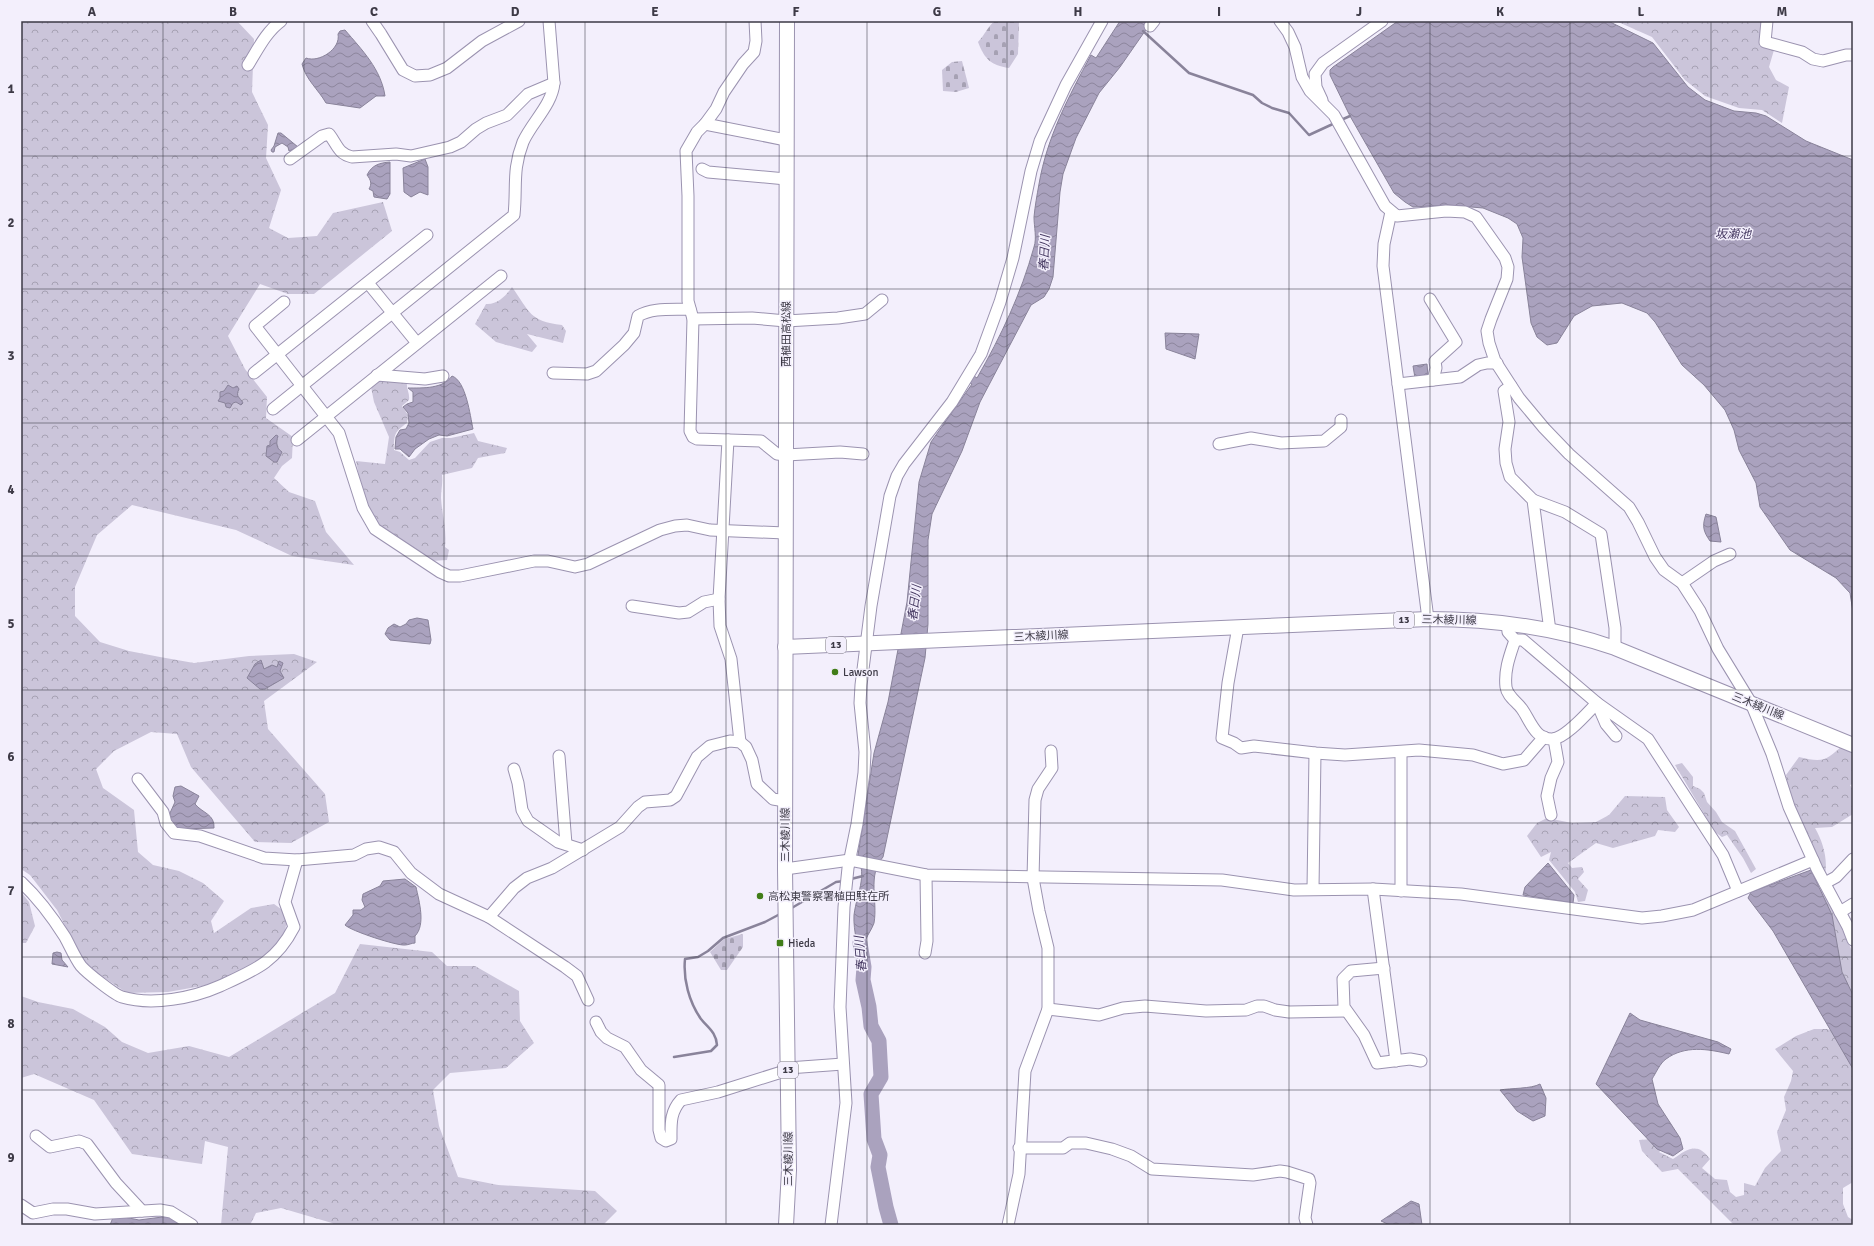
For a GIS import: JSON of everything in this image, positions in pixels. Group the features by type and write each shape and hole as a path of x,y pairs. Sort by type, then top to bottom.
{"main road":[{"name":"西植田高松線","path":"785,647 787,21"},
{"name":"三木綾川線","path":"786,1225 789,1170 785,869 785,647 886,644 1428,619 1455,619 1508,623 1583,637 1615,648 1853,745"}],"street":[{"path":"248,65 266,36 273,27 281,21"},
{"path":"372,21 403,70 415,76 430,75 447,68 482,41 519,21"},
{"path":"273,409 514,215 516,200 514,177 517,162 524,141 553,92 554,83 549,21"},
{"path":"755,21 756,41 754,52 743,64 724,92 716,109 697,132 686,151 688,196 688,301 692,314 690,431 693,437 697,439 761,441 770,450 777,454 786,455 840,452 862,454"},
{"path":"831,1225 845,1109 840,1007 844,907 864,773 865,739 860,703 860,685 885,518 897,476 952,402 981,354 1000,302 1013,258 1031,171 1040,141 1066,84 1102,21"},
{"path":"1280,21 1288,32 1295,47 1302,77 1310,91 1336,119 1385,206 1397,216 1446,211 1465,212 1476,217 1505,258 1508,267 1507,279 1491,319 1488,331 1489,343 1497,364 1511,386 1544,428 1564,449 1629,507 1655,557 1664,570 1682,583 1700,611 1718,648 1751,703 1772,754 1789,807 1813,860 1853,940"},
{"path":"1323,104 1316,87 1315,74 1323,63 1382,21"},
{"path":"1767,21 1764,42 1802,52 1823,61 1846,55 1853,55"},
{"path":"290,160 322,136 329,134 339,150 345,155 352,157 396,154 411,156 450,147 461,142 476,128 508,115 528,94 554,83"},
{"path":"705,124 786,140"},
{"path":"702,169 708,172 786,179"},
{"path":"1391,212 1384,244 1383,266 1428,619"},
{"path":"254,373 427,235"},
{"path":"297,440 501,276"},
{"path":"368,283 417,343"},
{"path":"1430,299 1456,342 1435,362 1436,368 1433,380"},
{"path":"553,373 587,374 596,371 624,345 634,333 638,316 643,313 658,310 692,314 786,320 838,318 865,314 882,300"},
{"path":"284,302 255,326 339,433 363,508 375,529 427,564 449,576 460,576 534,561 548,561 575,566 588,564 660,530 675,526 687,525 721,531 785,533"},
{"path":"1398,384 1460,377 1478,365 1487,363 1497,364"},
{"path":"377,375 425,379 443,376"},
{"path":"1511,386 1504,391 1509,422 1505,449 1506,463 1510,477 1533,500 1565,512 1601,534 1615,628 1615,648"},
{"path":"1219,444 1251,438 1281,443 1324,441 1341,427 1342,420"},
{"path":"728,440 721,531 719,599 720,626 731,659 740,742"},
{"path":"1533,500 1550,631"},
{"path":"1682,583 1714,561 1730,554"},
{"path":"632,606 679,613 688,612 704,602 719,599"},
{"path":"1508,623 1508,632 1515,640 1523,640 1597,703 1648,739 1723,855 1738,890"},
{"path":"1238,628 1228,683 1222,738 1241,748 1254,746 1345,755 1420,750 1473,755 1502,764 1524,760 1549,738 1570,730 1597,703"},
{"path":"1515,640 1507,662 1506,689 1509,695 1522,709 1530,725 1549,738 1558,762 1551,778 1547,796 1551,815"},
{"path":"1597,703 1606,724 1616,736"},
{"path":"488,917 514,888 527,878 552,868 620,827 638,807 645,802 670,800 676,796 697,757 710,746 730,741 740,742 746,747 752,760 757,784 772,799 785,801"},
{"path":"1008,1225 1019,1174 1019,1148 1025,1071 1048,1009 1048,948 1033,878 1035,800 1038,789 1052,768 1051,751"},
{"path":"1400,752 1402,891"},
{"path":"1313,890 1315,753"},
{"path":"559,756 566,844"},
{"path":"514,769 518,783 522,810 528,820 558,842 583,850"},
{"path":"138,779 163,812 166,823 174,833 200,836 264,858 297,860 354,855 366,849 379,847 394,852 411,873 439,894 488,917 577,976 588,1000"},
{"path":"1825,883 1841,873 1853,859"},
{"path":"21,882 29,890 64,936 81,966 92,976 121,997 140,1000 177,1000 208,991 264,965 287,941 294,927 285,902 297,860"},
{"path":"785,869 852,861 926,875 1222,880 1294,890 1374,889 1461,894 1642,918 1693,910 1813,860"},
{"path":"925,953 927,941 926,875"},
{"path":"1374,889 1396,1061"},
{"path":"1840,912 1853,904"},
{"path":"1384,968 1350,971 1346,973 1343,979 1346,1011 1364,1034 1377,1063 1410,1059 1421,1061"},
{"path":"1048,1009 1099,1015 1123,1008 1145,1006 1206,1011 1246,1010 1257,1006 1264,1006 1275,1010 1289,1012 1346,1011"},
{"path":"596,1022 601,1032 607,1038 625,1046 641,1070 659,1085 659,1130 661,1138 666,1141 671,1139 671,1115 676,1105 681,1100 718,1092 788,1069 843,1064"},
{"path":"36,1136 50,1147 79,1141 87,1144 116,1184 142,1211"},
{"path":"1019,1148 1064,1148 1070,1143 1086,1143 1097,1144 1124,1153 1152,1169 1253,1175 1287,1172 1309,1179 1310,1183 1305,1218 1307,1225"},
{"path":"21,1205 33,1212 53,1209 67,1209 95,1214 160,1210 171,1212 192,1225"}],"green space":[{"path":"21,21 237,21 254,39 252,92 268,125 266,158 281,190 269,228 288,238 317,236 333,213 383,202 392,231 314,294 288,294 260,284 228,336 245,369 267,397 266,418 293,437 292,458 282,466 274,478 289,492 315,501 326,532 354,565 292,556 236,530 132,505 97,535 75,587 75,616 100,642 129,651 194,663 249,656 294,654 317,662 264,701 268,729 325,794 329,822 291,843 255,842 191,767 177,734 151,732 114,751 96,769 103,788 134,810 138,852 153,865 179,871 203,883 224,901 211,921 214,933 251,908 274,904 288,914 284,937 260,963 219,983 168,992 127,993 85,965 57,910 30,875 21,869"},
{"path":"995,21 1019,21 1018,54 1009,68 989,61 978,42"},
{"path":"1616,21 1763,21 1759,46 1774,50 1769,67 1776,80 1789,87 1782,123 1762,110 1739,108 1705,96 1685,80 1652,37"},
{"path":"962,61 969,88 956,92 943,91 942,70 952,62"},
{"path":"512,287 527,309 536,318 562,325 566,331 563,343 527,334 537,346 532,352 496,342 475,324 486,304 494,303 501,299"},
{"path":"382,379 407,382 409,400 402,406 408,415 407,423 399,429 396,434 394,450 400,452 409,460 415,458 430,442 442,438 451,438 474,433 478,441 507,448 505,453 478,458 472,468 442,475 441,498 445,529 445,547 449,550 447,560 431,561 389,535 373,520 359,476 356,461 385,464 389,437 374,402 371,387"},
{"path":"1844,744 1853,748 1853,784 1850,785 1853,790 1853,814 1832,827 1815,828 1824,851 1826,863 1825,875 1790,802 1786,775 1799,757 1814,760 1824,759 1833,754"},
{"path":"1682,763 1693,777 1693,786 1700,789 1704,793 1707,802 1722,822 1735,831 1756,869 1751,873 1743,858 1727,835 1722,837 1715,832 1675,765"},
{"path":"1625,796 1665,797 1667,810 1679,827 1675,832 1658,830 1655,836 1613,848 1596,843 1568,863 1572,868 1582,867 1584,872 1578,879 1588,890 1585,901 1578,902 1575,892 1549,860 1551,852 1541,857 1527,836 1537,823 1547,818 1572,823 1596,822 1609,815"},
{"path":"1818,889 1826,893 1853,953 1853,1009"},
{"path":"21,892 29,902 35,926 26,943 21,943"},
{"path":"743,934 743,947 727,970 721,970 710,952 724,939"},
{"path":"360,944 432,952 447,966 475,966 519,991 520,1021 534,1043 506,1068 450,1073 433,1090 439,1126 458,1177 498,1185 595,1191 617,1211 603,1225 335,1225 281,1208 256,1213 250,1225 221,1225 228,1147 205,1141 202,1164 132,1154 94,1100 34,1074 21,1078 21,996 38,1002 73,1009 105,1027 122,1042 148,1053 189,1046 229,1057 335,993"},
{"path":"1814,1029 1827,1029 1840,1033 1853,1054 1853,1182 1843,1188 1843,1204 1848,1217 1853,1220 1853,1225 1734,1225 1678,1169 1662,1172 1642,1151 1639,1140 1653,1139 1665,1147 1659,1152 1673,1159 1683,1152 1693,1148 1701,1150 1710,1159 1702,1168 1715,1179 1727,1180 1730,1192 1736,1197 1744,1195 1744,1183 1755,1186 1765,1168 1781,1151 1777,1132 1786,1110 1784,1097 1791,1081 1793,1071 1775,1049 1796,1036"}],"water":[{"path":"1120,21 1152,21 1120,67 1099,93 1076,138 1063,174 1060,192 1053,277 1049,289 1044,297 1031,305 980,402 962,451 932,514 928,540 928,624 925,658 883,857 875,872 874,923 865,942 863,967 854,928 855,907 862,871 858,855 874,753 888,702 907,602 919,482 931,442 972,384 970,383 974,376 977,378 1017,298 1035,244 1034,217 1037,196 1047,150 1053,133 1091,55 1096,58"},
{"name":"坂瀬池","path":"1398,21 1608,21 1653,43 1688,87 1705,100 1734,111 1756,113 1766,116 1806,141 1853,160 1853,612 1850,593 1836,578 1790,550 1760,507 1756,483 1739,450 1734,430 1725,410 1704,385 1682,365 1655,322 1647,313 1622,303 1592,306 1574,316 1557,343 1547,345 1537,337 1531,323 1522,257 1523,238 1517,224 1508,218 1483,208 1448,205 1413,207 1394,193 1350,116 1330,75 1330,70"},
{"path":"345,30 370,60 383,86 385,96 376,96 360,108 326,103 309,80 302,64 306,58 311,59 323,57 328,54 336,45 340,31"},
{"path":"278,133 281,133 298,147 289,151 288,147 282,143 275,147 274,152 272,152 271,150 274,146"},
{"path":"425,159 428,167 428,195 420,192 411,197 404,192 403,168"},
{"path":"390,162 390,194 387,199 374,197 373,191 369,189 371,182 367,175 376,165"},
{"path":"1165,333 1199,334 1195,359 1166,349"},
{"path":"1427,364 1428,376 1415,378 1413,366"},
{"path":"452,376 461,384 464,391 473,429 447,436 439,435 429,439 415,449 409,457 400,449 395,449 396,437 400,430 406,429 409,423 408,413 403,407 413,402 413,392 408,388 438,386"},
{"path":"228,385 233,388 237,386 239,389 238,395 243,403 241,405 236,402 233,403 230,408 226,407 225,403 218,401 220,398 220,392 224,391"},
{"path":"276,435 278,436 278,447 282,452 277,462 274,462 266,456 267,446 270,445 270,441"},
{"path":"1706,514 1716,517 1721,542 1710,541 1706,534 1704,522"},
{"path":"417,618 428,620 431,640 430,644 390,640 385,634 388,628 394,624 400,627 406,624 409,620"},
{"path":"261,660 264,669 272,665 277,667 279,661 283,663 280,671 284,678 265,689 260,689 247,678 255,664"},
{"path":"181,786 199,796 195,804 210,817 214,823 214,828 178,829 170,822 170,813 175,802 173,796 175,787"},
{"path":"1548,863 1574,895 1573,903 1523,895 1525,887"},
{"path":"1811,870 1832,915 1842,972 1853,995 1853,1069 1773,931 1748,898 1751,892"},
{"path":"405,879 416,887 420,906 421,919 420,926 415,936 415,943 400,945 384,941 349,928 345,925 353,915 353,910 361,910 365,907 362,900 363,894 380,886 383,881"},
{"path":"53,953 61,953 62,960 68,967 52,964"},
{"path":"1630,1013 1640,1020 1718,1042 1731,1049 1729,1054 1697,1049 1673,1055 1664,1061 1652,1079 1658,1104 1680,1138 1683,1149 1673,1156 1657,1149 1596,1084"},
{"path":"1540,1084 1546,1098 1545,1116 1533,1121 1517,1111 1500,1090 1526,1088"},
{"path":"1411,1201 1419,1204 1422,1225 1390,1225 1381,1221"},
{"path":"114,1215 139,1220 170,1216 186,1225 110,1225"}],"waterway":[{"path":"1143,31 1189,73 1253,95 1262,103 1272,108 1289,113 1309,135 1335,123"},
{"path":"1341,120 1350,116"},
{"path":"851,879 863,876"},
{"path":"790,909 836,882 844,881"},
{"path":"674,1057 711,1051 717,1045 713,1033 701,1019 690,998 686,982 685,959 698,957 708,951 723,938 765,922 780,914"},
{"name":"春日川","path":"860,943 864,967 863,980 869,1007 871,1026 879,1041 881,1077 871,1094 874,1139 880,1155 878,1167 891,1225"}],"place":[{"name":"Lawson","path":"835,672"},
{"name":"高松東警察署植田駐在所","path":"760,896"},
{"name":"Hieda","path":"780,943"}]}
